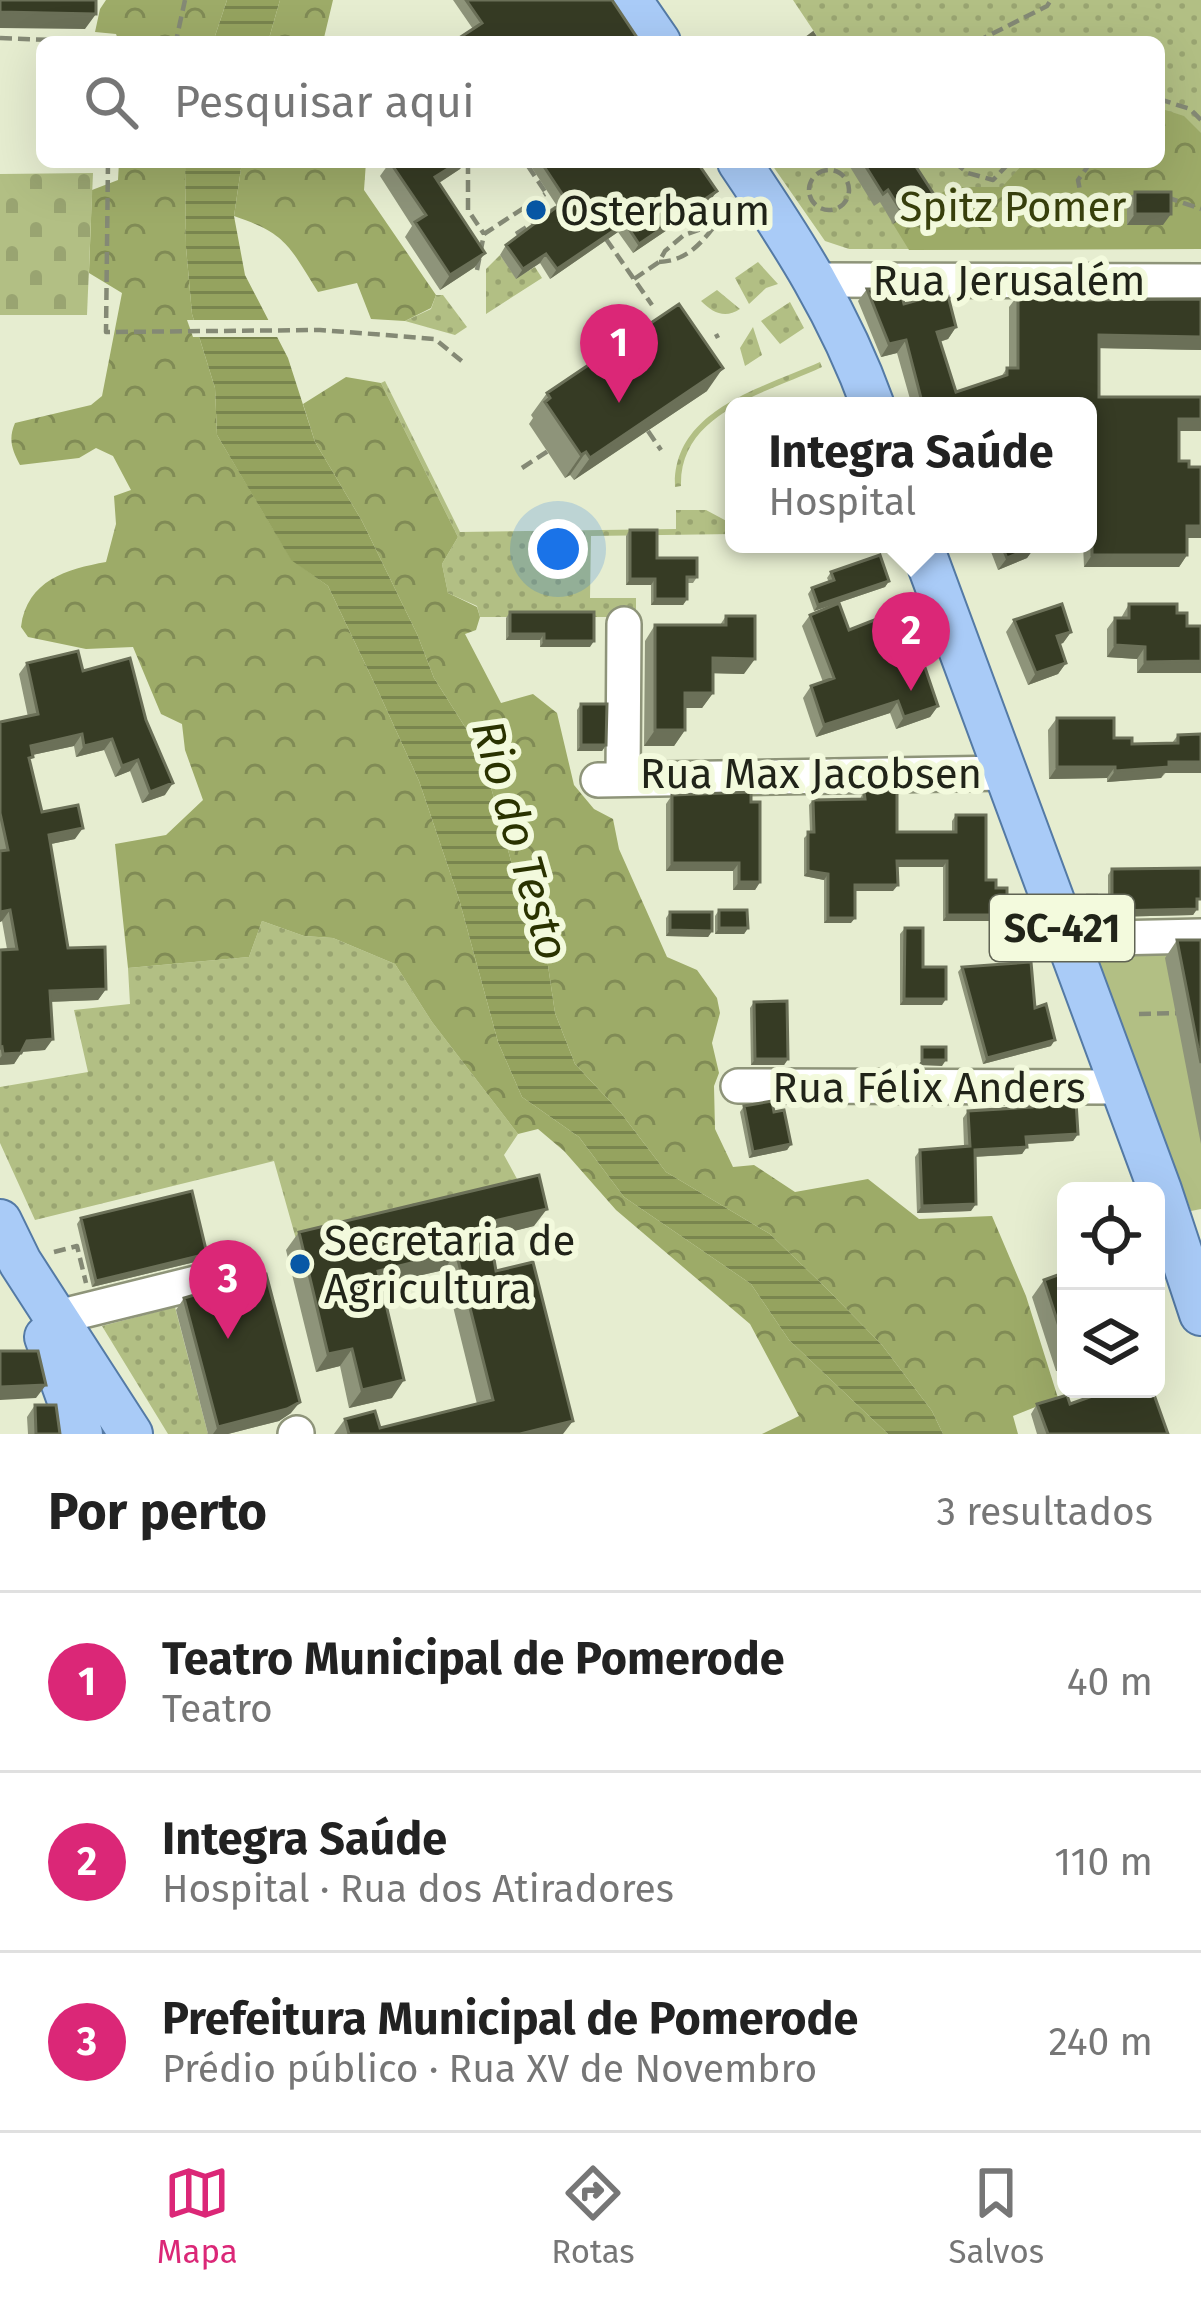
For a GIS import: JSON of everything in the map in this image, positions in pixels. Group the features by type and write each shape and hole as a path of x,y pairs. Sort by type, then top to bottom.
{"main road":[{"path":"630,0 654,36"},
{"path":"743,168 817,280 870,397"},
{"name":"SC-421","path":"924,553 1198,1295"},
{"path":"0,1221 54,1318 131,1434"},
{"path":"20,1262 77,1422"}],"street":[{"name":"Rua Jerusalém","path":"817,280 1201,281"},
{"name":"Rua Max Jacobsen","path":"624,624 611,779 1005,773"},
{"path":"1066,939 1201,936"},
{"name":"Rua Félix Anders","path":"738,1086 1121,1088"},
{"path":"54,1318 216,1278"}],"path":[{"path":"177,36 185,0"},
{"path":"989,36 1051,0"},
{"path":"0,38 36,39"},
{"path":"1165,101 1190,109 1201,120"},
{"path":"108,168 106,332 320,330 434,339 464,363"},
{"path":"468,168 468,210 484,234 477,270"},
{"path":"529,168 544,194"},
{"path":"530,168 540,180"},
{"path":"962,168 993,180 1004,168"},
{"path":"1087,168 1078,180 1081,196 1092,208 1108,208 1126,197 1171,197 1201,209"},
{"path":"843,175 849,185 846,203 828,211 812,202 808,192 816,174 826,170 843,175 851,170"},
{"path":"484,234 555,187"},
{"path":"516,235 561,204"},
{"path":"634,279 683,235 734,212"},
{"path":"658,262 671,262 694,250 716,224"},
{"path":"599,228 652,305"},
{"path":"637,315 651,334"},
{"path":"591,346 605,366"},
{"path":"648,431 661,450"},
{"path":"523,468 548,452"},
{"path":"1139,1014 1185,1012 1183,1003"},
{"path":"71,1270 82,1267 76,1246"}],"green space":[{"path":"106,0 227,0 215,36 95,32"},
{"path":"280,0 333,0 324,36 270,36"},
{"name":"Spitz Pomer","path":"793,0 1201,0 1201,249 849,249 825,241 774,168 1165,168 1165,36 817,36"},
{"path":"1165,110 1184,116 1201,133 1201,249 909,250 893,224 951,187 1002,187 1019,168 1165,168"},
{"path":"119,168 185,168 192,314 215,388 217,435 291,559 328,586 379,693 419,781 459,899 498,1042 522,1097 579,1137 624,1197 751,1284 789,1340 888,1434 762,1434 799,1416 750,1324 616,1210 538,1129 518,1134 432,1022 395,964 333,938 304,936 262,921 249,957 128,968 115,844 166,835 203,800 185,750 182,724 161,714 133,647 86,649 28,637 21,627 31,598 40,588 64,573 106,562 116,524 114,496 131,490 113,456 96,448 79,458 20,465 11,439 15,423 91,405 102,396 122,293 89,273 92,190 118,180"},
{"path":"241,168 366,168 364,190 436,295 431,308 405,321 371,319 357,283 318,292 285,243 234,216"},
{"path":"93,173 87,315 0,315 0,174"},
{"path":"500,255 516,278 535,267 542,278 486,314 486,269"},
{"path":"758,262 778,284 749,304 735,278"},
{"path":"717,290 740,309 719,313 701,301"},
{"path":"436,295 443,295 467,327 455,335 405,321 431,309"},
{"path":"790,302 804,328 780,344 761,321"},
{"path":"753,327 762,355 745,366 740,348"},
{"path":"820,362 822,367 753,397 740,397"},
{"path":"346,377 381,383 458,537 442,564 448,593 477,607 476,630 465,634 501,703 533,694 557,713 574,785 594,809 613,819 619,849 667,957 697,970 717,998 720,1013 712,1043 719,1073 714,1086 715,1129 733,1167 754,1165 795,1192 868,1179 919,1219 992,1216 1026,1296 1058,1398 1013,1416 1018,1434 943,1434 932,1411 882,1345 824,1286 770,1234 666,1172 621,1113 575,1064 555,1013 546,952 520,894 486,769 434,678 362,521 315,442 303,404"},
{"path":"385,381 460,532 676,529 676,510 706,510 725,520 725,534 591,536 590,598 636,598 636,617 480,617 477,606 448,593 442,564 458,537 381,383"},
{"path":"725,405 725,412 694,440 684,461 681,486 675,487 678,461 704,420"},
{"path":"262,921 304,936 333,938 395,964 432,1022 518,1134 504,1155 523,1190 298,1246 274,1161 35,1220 0,1143 0,1087 88,1072 74,1010 130,1004 128,968 249,957"},
{"path":"1201,945 1201,1209 1191,1211 1096,957 1097,952"},
{"path":"175,1307 208,1434 168,1434 102,1326"}],"shaded area":[{"path":"227,0 280,0 270,36 215,36"},
{"path":"185,168 241,168 234,216 245,275 288,358 315,442 362,521 434,678 486,769 520,894 546,952 555,1013 575,1064 621,1113 666,1172 770,1234 824,1286 882,1345 932,1411 943,1434 888,1434 789,1340 751,1284 624,1197 579,1137 522,1097 498,1042 459,899 419,781 379,693 328,586 291,560 217,435 215,388 192,314"}],"pier":[{"path":"187,320 277,320 285,337 193,337"}],"building":[{"path":"0,0 96,0 96,14 0,12"},
{"path":"466,0 612,0 636,36 462,36 482,23"},
{"path":"394,168 449,168 435,177 485,253 450,275 415,222 426,215"},
{"path":"545,168 701,168 717,191 639,244 625,223 557,269 546,254 523,269 506,245 566,200"},
{"path":"867,168 917,168 933,193 902,212 888,190 883,194"},
{"path":"1135,192 1171,192 1171,214 1135,214"},
{"path":"867,289 900,289 904,304 947,292 956,327 937,332 956,392 1007,375 1007,368 1018,368 1018,295 1070,295 1070,300 1201,299 1201,337 1099,335 1099,397 1201,397 1201,419 1179,419 1179,461 1201,467 1201,526 1187,526 1187,555 1092,555 1097,553 1097,397 921,397 906,340 889,344"},
{"path":"679,304 723,368 590,458 586,452 581,455 545,402 550,398 547,393"},
{"path":"630,530 657,530 657,558 697,558 697,577 687,577 687,599 655,599 655,579 630,579"},
{"path":"880,555 889,581 818,605 812,588 834,580 831,572"},
{"path":"839,603 849,630 882,617 898,657 919,650 938,706 904,717 898,701 824,725 811,686 834,678 810,615"},
{"path":"1062,604 1071,632 1057,636 1066,663 1036,673 1014,620"},
{"path":"1129,604 1177,604 1177,613 1187,613 1187,626 1201,626 1201,661 1145,662 1145,647 1115,645 1115,618 1129,618"},
{"path":"510,612 594,612 594,641 544,641 544,634 510,634"},
{"path":"726,616 755,616 755,659 713,658 713,693 685,693 685,730 655,730 655,625 726,625"},
{"path":"78,651 83,671 130,658 146,720 173,783 150,792 138,760 122,766 112,739 84,746 82,734 31,746 33,757 29,758 42,812 78,805 83,828 49,835 68,948 105,947 106,989 50,991 53,1039 27,1041 21,1053 3,1054 0,950 17,949 10,910 0,912 0,851 8,850 0,813 0,722 38,714 27,663"},
{"path":"581,704 607,704 606,745 581,745"},
{"path":"1057,718 1114,718 1114,738 1132,738 1132,744 1178,743 1178,735 1201,734 1201,762 1115,771 1115,767 1057,767"},
{"path":"897,790 897,832 956,832 956,815 986,815 986,880 996,880 996,888 1007,888 1007,915 947,915 947,861 897,861 898,885 855,885 855,918 828,918 828,874 808,871 813,800 865,799 864,791"},
{"path":"751,792 751,802 760,802 760,882 739,882 739,863 672,863 672,795"},
{"path":"1201,868 1197,909 1112,911 1112,869"},
{"path":"719,910 747,910 748,928 719,928"},
{"path":"670,912 712,912 712,931 670,930"},
{"path":"905,928 923,928 923,967 946,967 946,999 904,999"},
{"path":"1177,940 1201,940 1201,1063"},
{"path":"1031,962 1035,1008 1046,1004 1055,1040 987,1058 962,967"},
{"path":"787,1001 788,1059 755,1059 754,1002"},
{"path":"922,1047 946,1047 946,1060 922,1060"},
{"path":"772,1101 774,1112 784,1110 791,1144 753,1152 744,1106"},
{"path":"1032,1101 1076,1101 1078,1134 1026,1137 1027,1147 975,1150 976,1204 922,1206 920,1150 970,1146 968,1111 1032,1107"},
{"path":"539,1175 547,1209 481,1224 496,1271 533,1262 573,1421 520,1434 349,1434 345,1419 375,1411 380,1428 493,1400 456,1252 378,1271 404,1380 362,1390 352,1349 328,1354 299,1232"},
{"path":"192,1191 207,1254 96,1281 81,1218"},
{"path":"266,1274 300,1402 218,1427 184,1298"},
{"path":"1057,1275 1057,1320 1044,1280"},
{"path":"0,1351 38,1351 46,1385 0,1387"},
{"path":"1068,1398 1070,1404 1087,1398 1155,1398 1168,1434 1048,1434 1037,1404"},
{"path":"35,1405 56,1405 60,1434 36,1434"}],"place":[{"name":"Osterbaum","path":"536,210"},
{"name":"Teatro Municipal de Pomerode","path":"619,403"},
{"name":"Integra Saúde","path":"911,691"},
{"name":"Secretaria de Agricultura","path":"300,1264"},
{"name":"Prefeitura Municipal de Pomerode","path":"228,1339"}],"water label":[{"name":"Rio do Testo","path":"521,840"}]}
